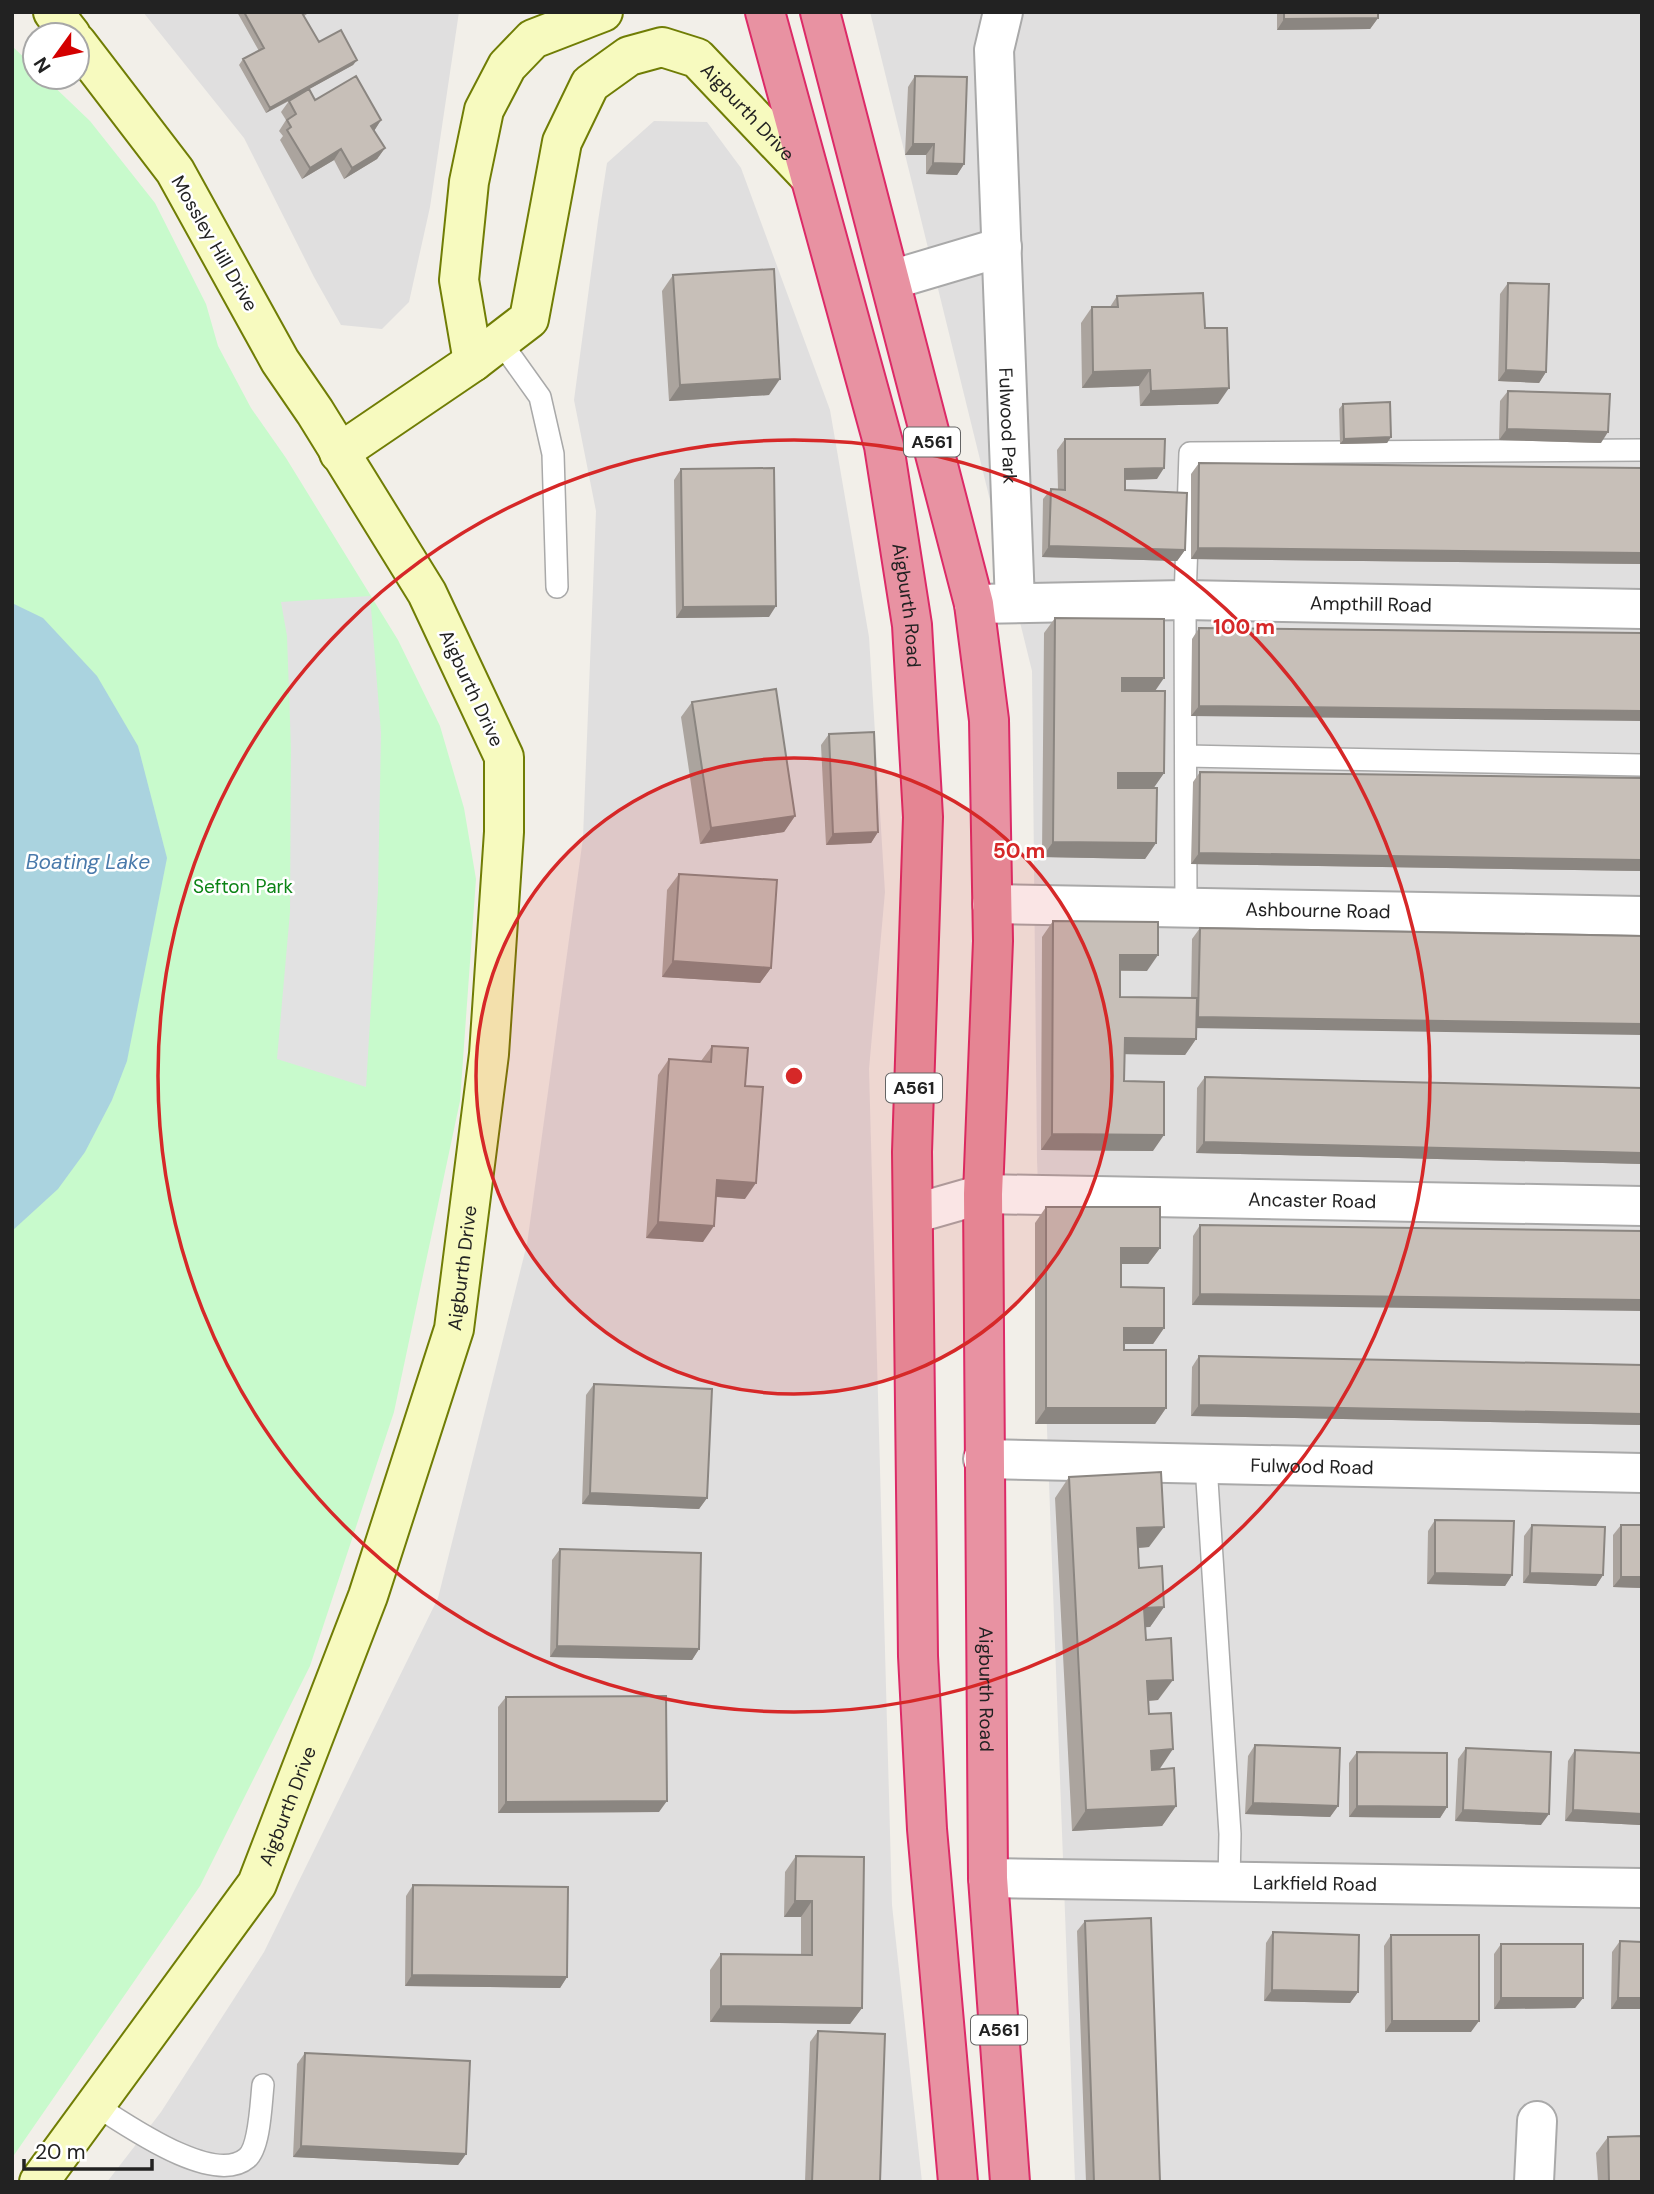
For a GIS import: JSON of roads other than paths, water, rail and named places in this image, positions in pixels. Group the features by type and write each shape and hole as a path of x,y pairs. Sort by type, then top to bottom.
{"highway":[{"name":"Aigburth Road","path":"765,12 884,446 912,625 923,817 912,1152 918,1656 927,1829 958,2182"},
{"name":"Aigburth Road","path":"820,12 974,604 989,720 992,904 983,1194 988,1878 1010,2182"}],"street":[{"path":"486,352 459,281 469,182 484,110 507,66 533,39 603,12"},
{"name":"Fulwood Park","path":"1003,12 994,50 1015,603"},
{"name":"Aigburth Drive","path":"39,2182 257,1884 368,1596 454,1329 489,1054 504,832 504,757 427,593 339,453 486,352 528,319 562,142 590,84 629,56 662,47 696,58 808,175"},
{"name":"Mossley Hill Drive","path":"91,61 175,172 279,361 339,453"},
{"path":"891,280 1002,247"},
{"name":"Ampthill Road","path":"974,604 1185,600 1642,609"},
{"name":"Ashbourne Road","path":"992,904 1642,916"},
{"path":"913,1214 983,1194"},
{"name":"Ancaster Road","path":"983,1194 1642,1206"},
{"name":"Fulwood Road","path":"983,1459 1642,1474"},
{"name":"Larkfield Road","path":"988,1878 1642,1888"},
{"path":"1534,2182 1537,2121"}],"lane":[{"path":"486,352 540,397 553,454 557,587"},
{"path":"1186,908 1185,600 1190,453 1642,450"},
{"path":"1186,756 1642,765"},
{"path":"1206,1465 1230,1834 1229,1882"},
{"path":"95,2105 185,2157 231,2164 246,2159 254,2148 263,2085"}],"water":[{"name":"Boating Lake","path":"12,603 43,618 97,676 138,746 167,858 127,1061 112,1100 85,1152 58,1189 12,1231"}],"park label":[{"name":"Sefton Park","path":"243,886"}]}
